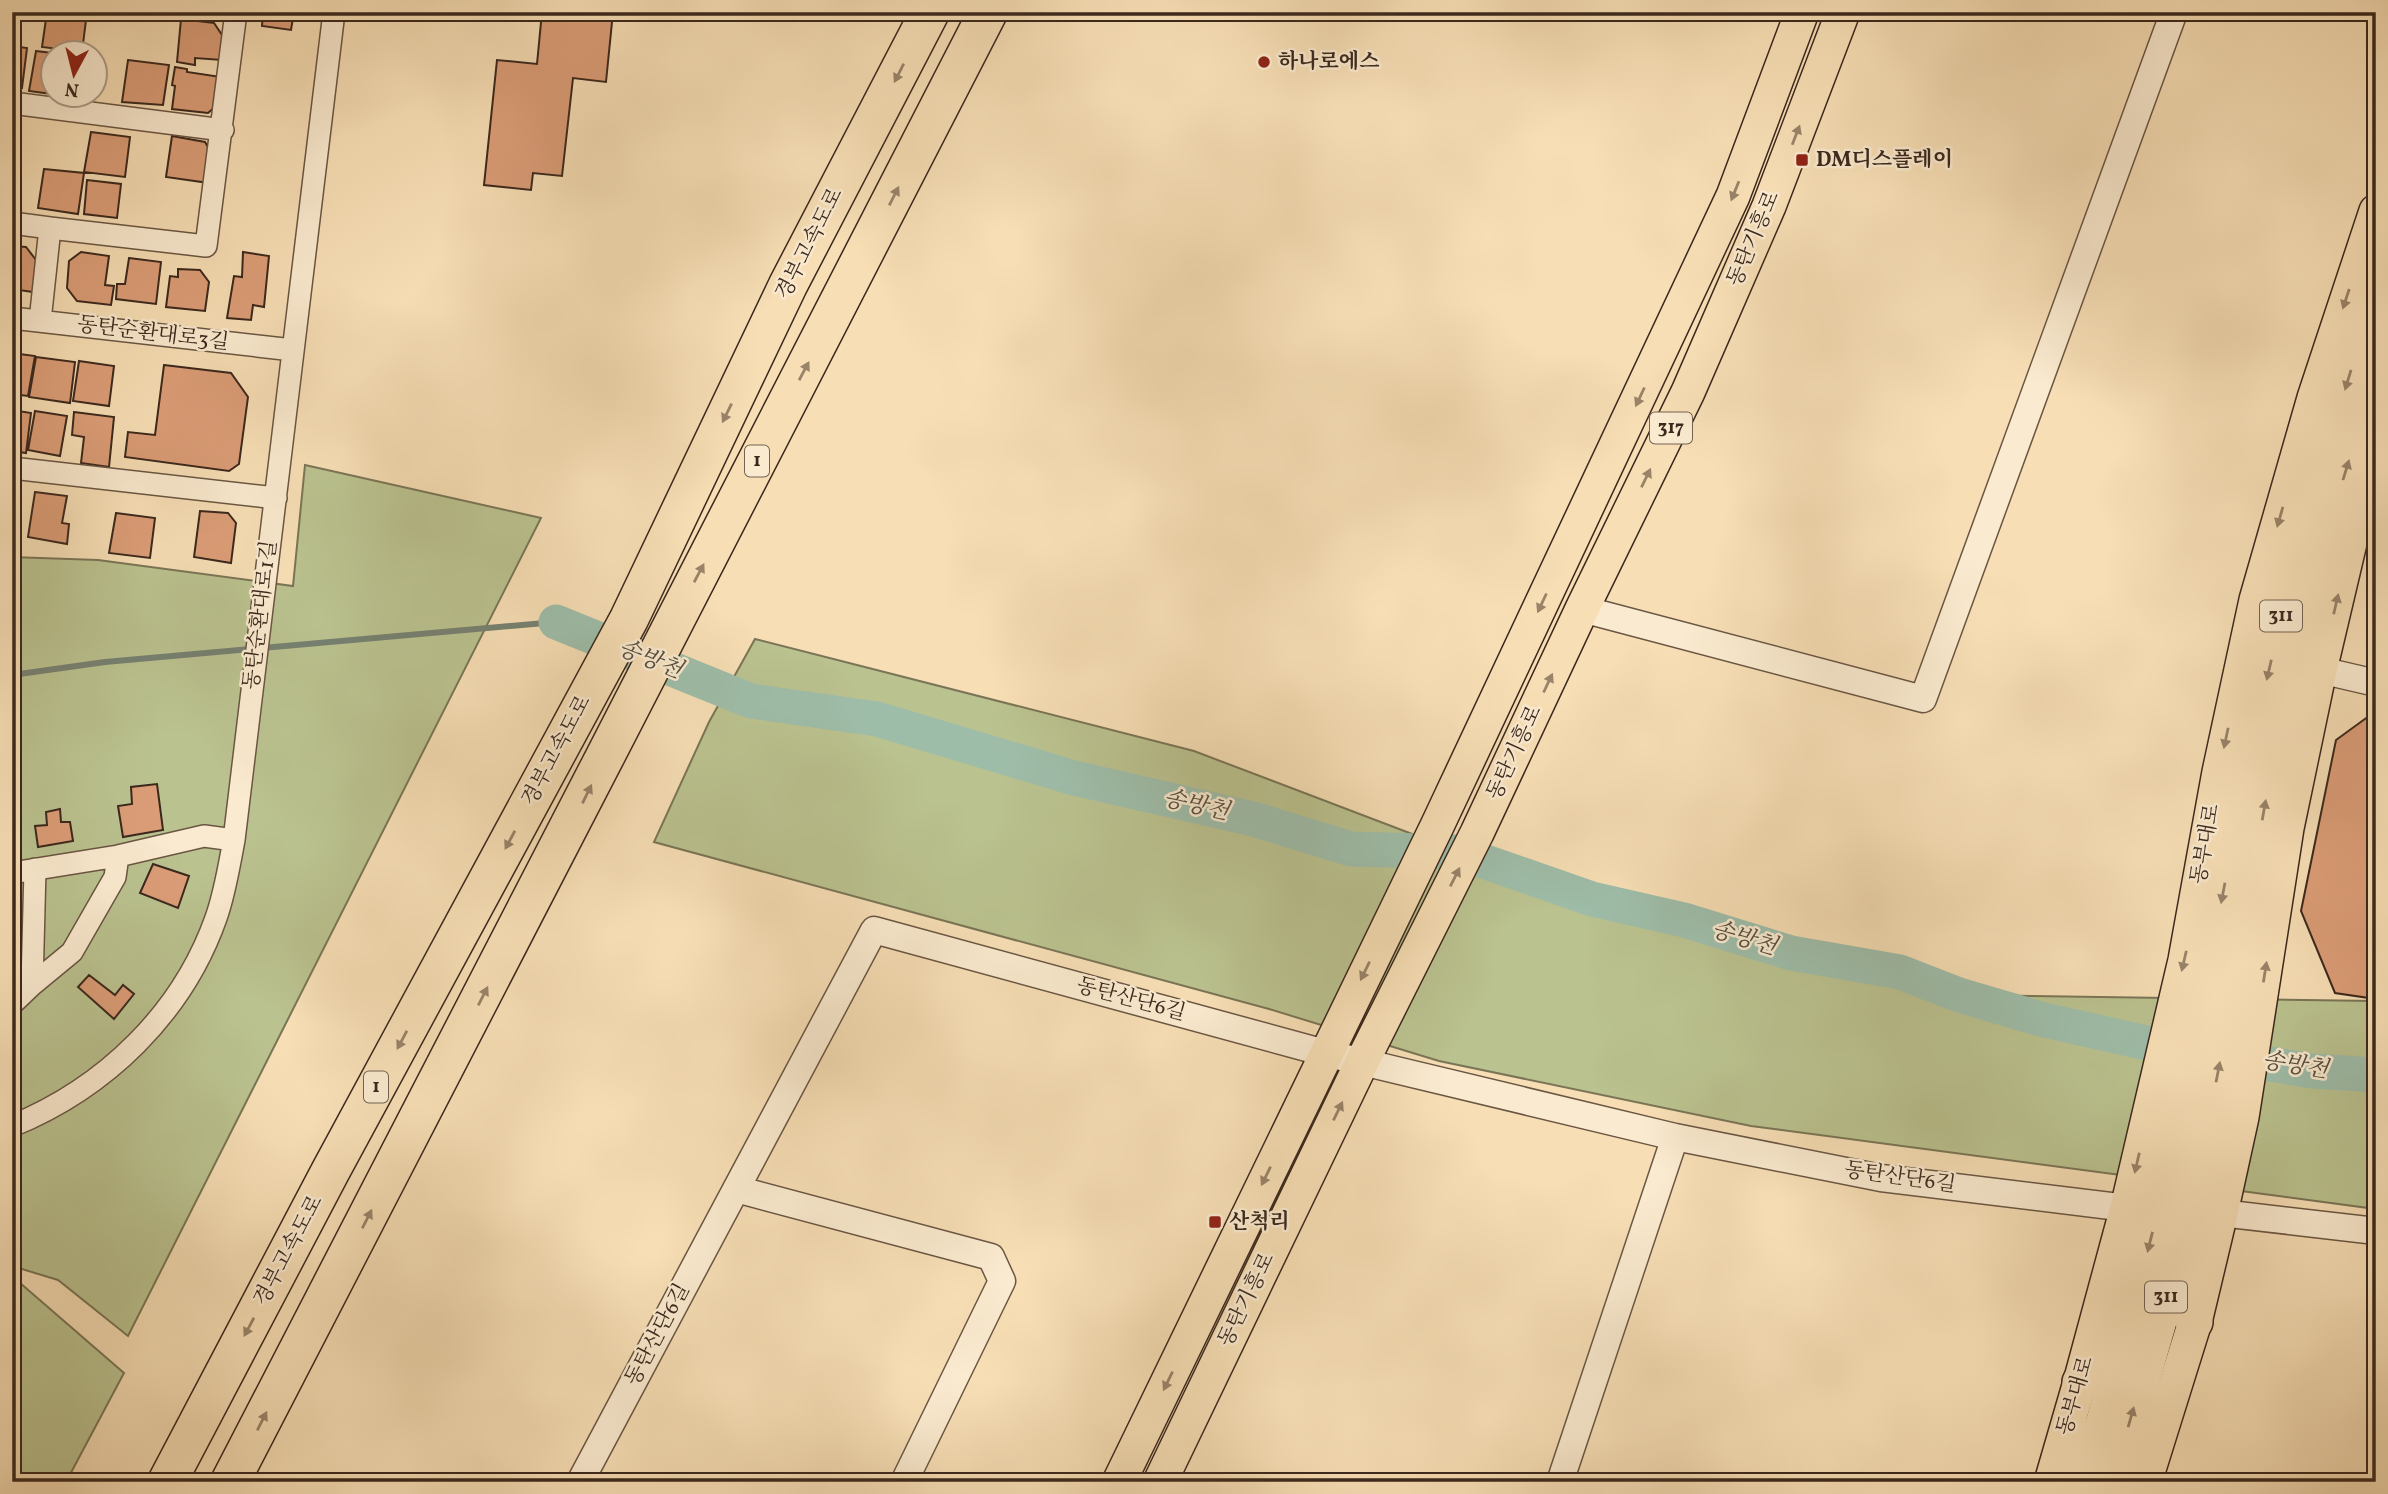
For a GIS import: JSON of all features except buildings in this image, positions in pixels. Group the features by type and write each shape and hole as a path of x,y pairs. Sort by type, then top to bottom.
{"highway":[{"name":"경부고속도로","path":"167,1482 330,1172 629,619 797,269 930,12"},
{"name":"1","path":"230,1482 579,810 667,633 988,12"},
{"name":"동부대로","path":"2110,1482 2181,1245 2246,768 2282,610 2313,494 2376,291"},
{"name":"동부대로","path":"2212,1030 2270,774 2335,507 2376,376"},
{"name":"동부대로","path":"2083,1482 2104,1421 2129,1328 2199,1112"},
{"path":"2195,1322 2182,1304 2216,1154 2199,1112"},
{"path":"2081,1382 2129,1328"}],"main road":[{"name":"동탄기흥로","path":"1119,1482 1438,824 1733,196 1802,12"},
{"name":"동탄기흥로","path":"1160,1482 1362,1062 1477,834 1582,609 1688,392 1769,206 1843,12"},
{"name":"동부대로","path":"2212,1030 2185,960 2219,772 2256,600 2314,398 2369,247 2376,211"},
{"name":"동부대로","path":"2145,1482 2195,1322 2221,1213 2199,1112 2212,1030 2287,828 2353,530 2376,453"},
{"name":"동부대로","path":"2051,1482 2081,1382 2127,1208 2199,1112"}],"street":[{"path":"12,223 206,246 223,130 236,12"},
{"name":"동탄순환대로1길","path":"12,1126 63,1102 100,1077 148,1032 168,1006 202,951 216,918 234,839 334,12"},
{"path":"1582,609 1923,699 2174,12"},
{"path":"12,103 223,130"},
{"path":"40,321 50,228"},
{"name":"동탄순환대로3길","path":"12,318 293,350"},
{"path":"12,468 276,498"},
{"path":"2320,670 2376,683"},
{"path":"12,873 118,856 204,836 234,839"},
{"path":"12,1004 72,953 115,877 118,856"},
{"path":"32,985 35,869"},
{"name":"동탄산단6길","path":"580,1482 874,930 1325,1053 1675,1137 1881,1178 2127,1208"},
{"path":"1560,1482 1675,1137"},
{"path":"736,1189 991,1257 1002,1281 904,1482"},
{"path":"2221,1213 2376,1231"}],"green space":[{"path":"305,465 541,518 128,1336 58,1280 12,1266 12,557 98,560 293,586"},
{"path":"755,639 1194,751 1491,864 1959,995 2376,1001 2376,1209 1751,1126 1439,1061 1269,1009 654,842 709,722"},
{"path":"12,1276 124,1373 66,1482 12,1482"}],"waterway":[{"name":"송방천","path":"12,675 105,662 556,622"},
{"name":"송방천","path":"556,622 751,701 877,719 1074,778 1253,819 1351,849 1457,852 1592,899 1684,920 1791,953 1900,972 1959,995 2044,1020 2151,1044 2312,1071 2376,1075"}],"place":[{"name":"하나로에스","path":"1264,62"},
{"name":"DM디스플레이","path":"1802,160"},
{"name":"산척리","path":"1215,1222"}]}
